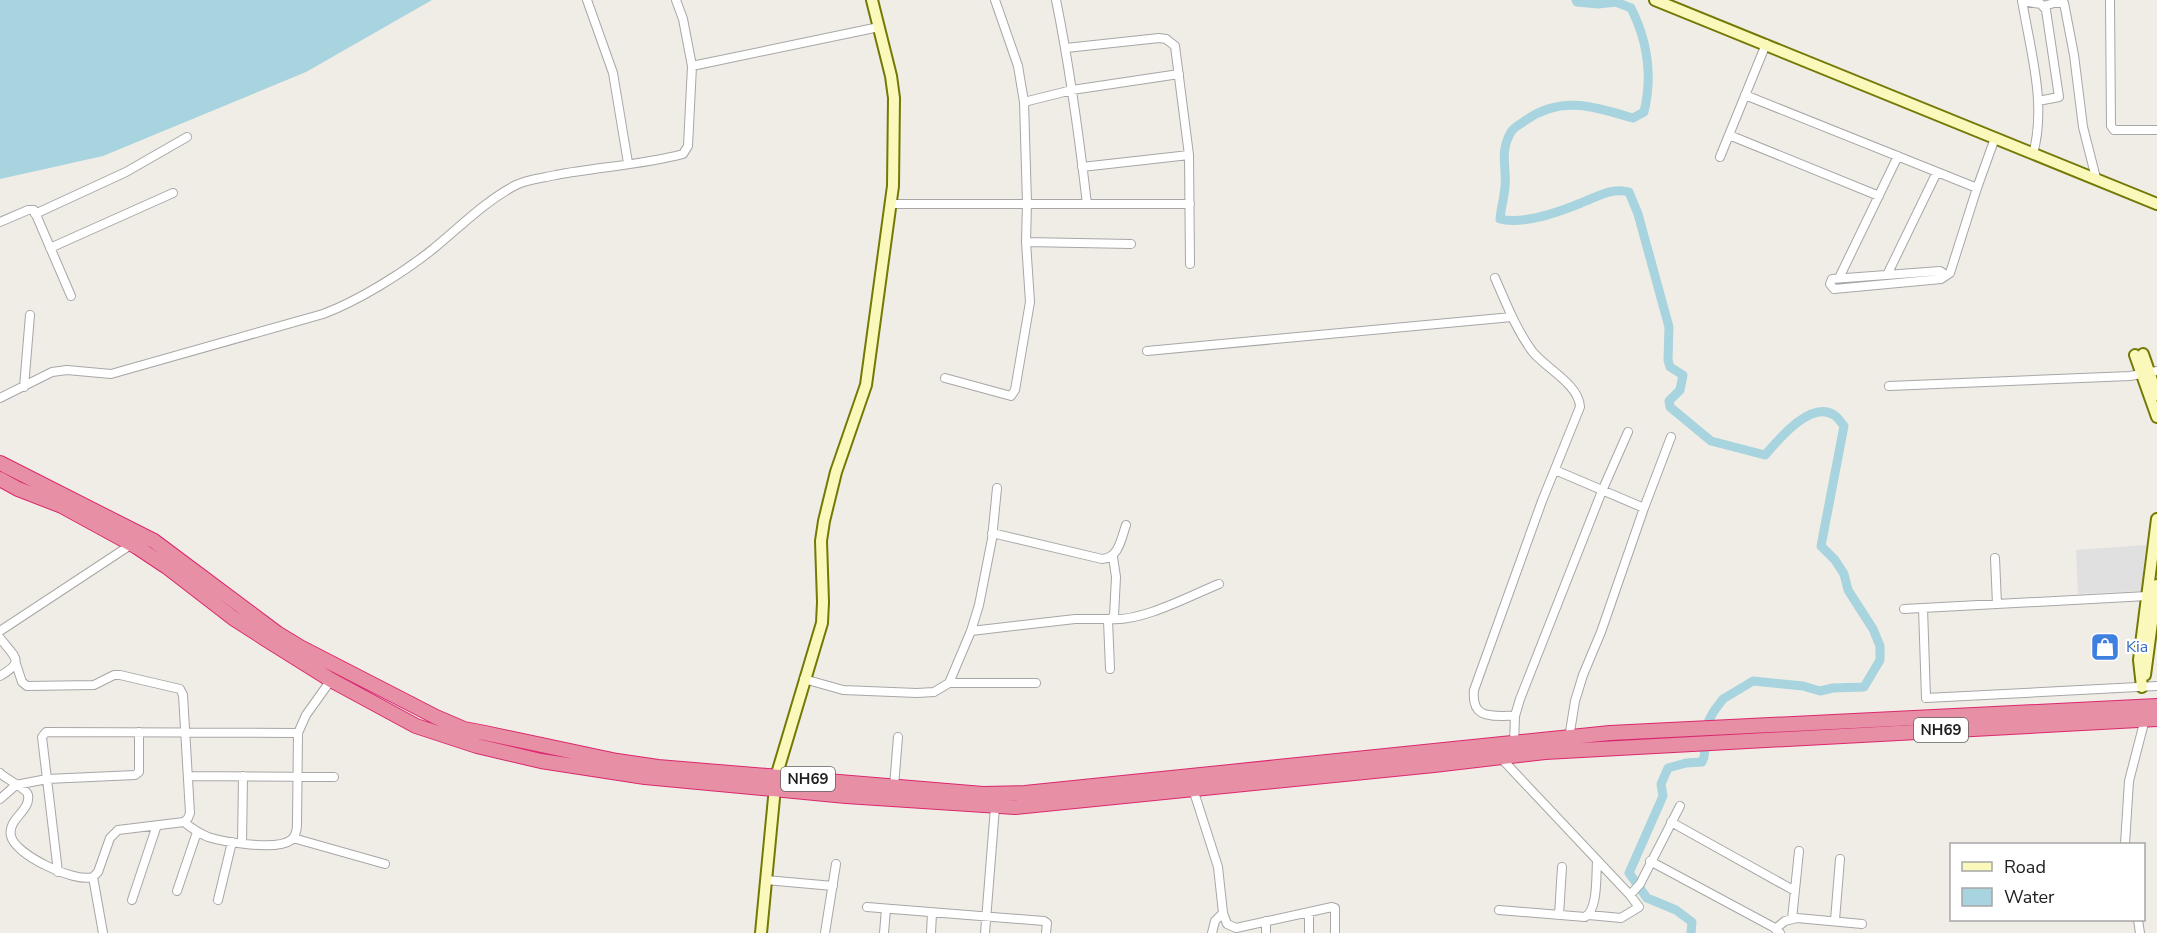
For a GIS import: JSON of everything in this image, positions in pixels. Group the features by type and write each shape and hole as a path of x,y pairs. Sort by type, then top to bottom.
{"highway":[{"name":"NH69","path":"0,463 154,541 277,633 436,717 477,746 541,761 623,774 775,783 894,786 983,794 1024,793 1514,749 1688,744 2151,719"},
{"name":"NH69","path":"0,479 18,489 62,506 132,544 167,567 233,618 331,680 416,726 462,734"},
{"name":"NH69","path":"775,783 846,796 1015,807 1500,757 1514,749 1569,738 2157,706"}],"street":[{"path":"587,0 613,73 628,163"},
{"path":"0,398 52,372 67,370 111,374 333,310 371,290 431,250 500,194 519,184 575,171 677,156 686,152 692,66 683,19 676,0"},
{"path":"761,933 775,783 822,623 821,541 824,521 836,472 866,385 890,204 894,99 891,76 872,0"},
{"path":"945,378 1011,396 1015,390 1029,302 1024,102 1018,66 995,0"},
{"path":"1056,0 1066,48 1087,204"},
{"path":"1655,0 2157,204"},
{"path":"2110,0 2110,126 2114,130 2157,130"},
{"path":"2033,154 2039,130 2037,82 2022,1 2044,6 2064,3 2084,127 2096,178"},
{"path":"2038,101 2059,97 2044,6"},
{"path":"692,66 879,27"},
{"path":"1066,48 1166,39 1175,46 1189,155 1190,264"},
{"path":"1720,157 1766,44"},
{"path":"1024,102 1072,90 1179,74"},
{"path":"1745,95 1977,188"},
{"path":"1729,135 1879,196"},
{"path":"35,214 126,172 187,137"},
{"path":"1946,275 1940,271 1888,273 1830,281 1832,289 1941,279 1952,271 1995,138"},
{"path":"1082,167 1189,155"},
{"path":"1839,278 1898,156"},
{"path":"1888,273 1937,172"},
{"path":"50,248 173,193"},
{"path":"890,204 1190,204"},
{"path":"0,222 28,210 34,210 71,296"},
{"path":"1026,242 1131,244"},
{"path":"1495,278 1512,317 1532,350 1579,398 1580,407 1542,501 1474,690 1474,706 1477,711 1482,714 1515,716"},
{"path":"24,387 30,315"},
{"path":"1147,351 1512,317"},
{"path":"2139,355 2157,395"},
{"path":"1889,386 2149,373"},
{"path":"2149,373 2157,417"},
{"path":"1514,749 1515,716 1528,679 1602,491 1628,432"},
{"path":"1569,738 1575,701 1583,675 1624,569 1671,436"},
{"path":"1555,470 1644,508"},
{"path":"804,679 843,690 917,693 934,692 949,682 971,632 979,605 997,488"},
{"path":"2142,687 2139,660 2157,519"},
{"path":"1109,619 1114,616 1116,576 1113,557 1126,525"},
{"path":"992,532 1102,559 1113,557"},
{"path":"0,631 132,544"},
{"path":"1995,558 1997,604"},
{"path":"971,632 1075,619 1128,619 1219,584"},
{"path":"2142,687 2156,606 2157,585"},
{"path":"1904,609 2147,596"},
{"path":"2147,596 2156,606"},
{"path":"1923,608 1926,698 2157,686"},
{"path":"1109,619 1110,669"},
{"path":"0,638 16,659 22,682 27,686 94,685 114,675 120,675 176,687 183,694 190,813 184,822 118,830 113,833 98,872 93,878 81,879 58,872 13,842 10,834 11,825 28,802 28,797 25,788 16,786 0,773"},
{"path":"0,676 14,668 16,664"},
{"path":"184,822 208,837 232,842 279,845 293,838 297,824 298,733 306,716 331,680"},
{"path":"949,682 1036,683"},
{"path":"2125,843 2129,781 2151,719"},
{"path":"58,872 42,737 46,732 298,733"},
{"path":"0,799 16,786 47,779 135,775 139,772 139,732"},
{"path":"894,786 898,737"},
{"path":"1499,910 1621,918 1639,907 1635,890 1597,861 1500,757"},
{"path":"188,776 334,777"},
{"path":"242,843 243,776"},
{"path":"1193,789 1218,867 1222,913 1227,924 1242,930 1266,921 1334,907 1335,933"},
{"path":"1635,890 1680,806"},
{"path":"985,933 995,807"},
{"path":"1671,822 1795,891"},
{"path":"132,900 157,825"},
{"path":"177,891 197,832"},
{"path":"293,838 385,864"},
{"path":"218,900 232,842"},
{"path":"1792,919 1799,851"},
{"path":"1834,920 1840,859"},
{"path":"1589,915 1593,905 1597,861"},
{"path":"1650,861 1778,931 1785,921 1792,919 1834,920 1862,924"},
{"path":"825,933 836,864"},
{"path":"1559,915 1562,867"},
{"path":"93,878 102,933"},
{"path":"766,880 833,885"},
{"path":"867,908 1044,921 1047,923 1046,933"},
{"path":"884,933 886,909"},
{"path":"1309,912 1309,933"},
{"path":"931,933 932,913"},
{"path":"1212,933 1215,921 1222,913"},
{"path":"1266,921 1266,933"}],"shaded area":[{"path":"2146,545 2141,591 2078,594 2076,550"}],"water":[{"path":"0,0 432,0 306,72 103,156 0,179"}],"waterway":[{"path":"1576,0 1598,4 1616,2 1631,8 1641,33 1647,59 1648,85 1644,112 1633,118 1591,107 1565,105 1539,112 1516,127 1511,132 1505,146 1505,187 1500,219 1519,220 1541,217 1611,192 1629,192 1638,214 1669,327 1668,360 1670,367 1683,375 1680,390 1669,401 1670,407 1711,441 1765,455 1787,431 1806,417 1825,412 1838,419 1844,426 1821,546 1835,560 1844,574 1848,590 1873,629 1880,646 1880,660 1864,687 1833,688 1820,691 1803,686 1753,681 1723,699 1714,711 1709,720 1702,762 1668,768 1661,784 1663,796 1629,873 1647,898 1676,910 1692,922 1691,933"}],"place":[{"name":"Kia","path":"2105,647"}]}
